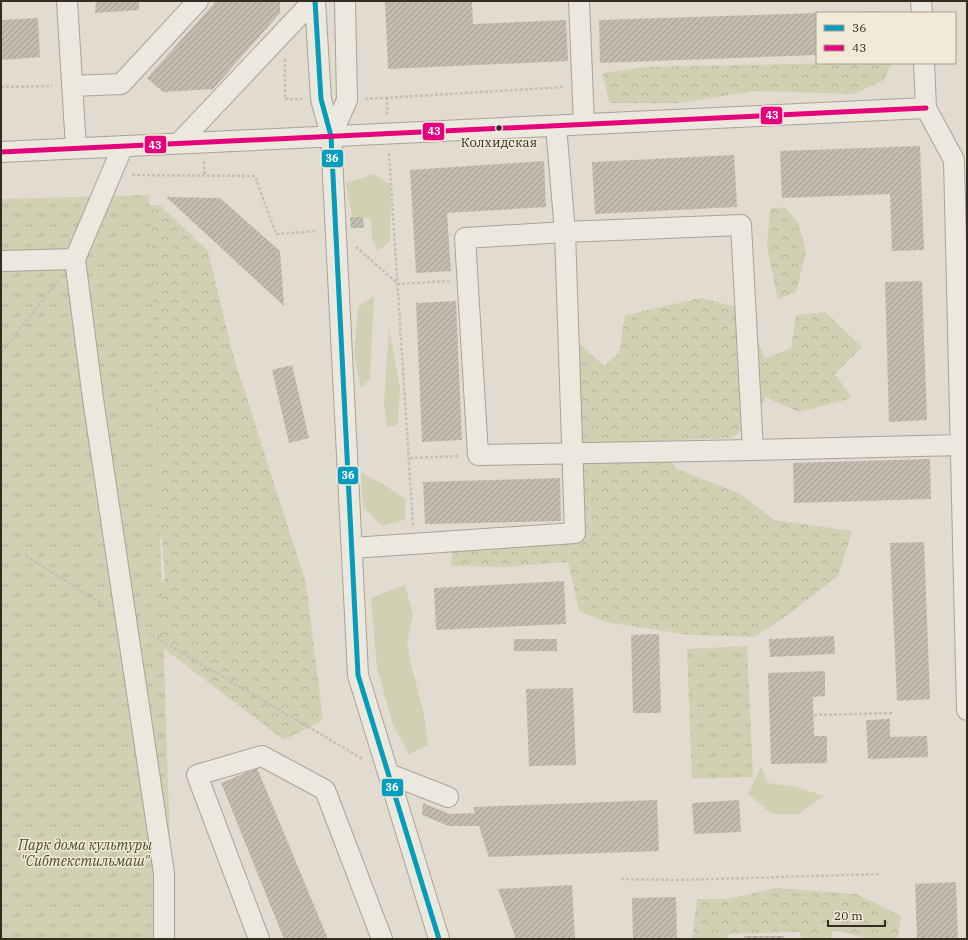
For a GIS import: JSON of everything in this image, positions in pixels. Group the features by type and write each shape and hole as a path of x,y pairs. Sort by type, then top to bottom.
{"street":[{"path":"67,1 76,148"},
{"path":"72,86 121,84 198,1"},
{"path":"314,1 321,99 331,136 358,675 439,939"},
{"path":"179,143 314,1"},
{"path":"331,136 347,100 345,1"},
{"path":"579,1 584,124"},
{"path":"921,1 922,12"},
{"path":"924,64 926,108 954,160 962,313 961,445 967,710"},
{"path":"1,152 926,108"},
{"path":"352,548 575,533 565,232 556,126"},
{"path":"123,146 112,175 75,259 93,399 164,873 164,939"},
{"path":"753,450 741,225 565,232 466,238 478,455 573,454 753,450 961,445"},
{"path":"1,261 75,259"},
{"path":"259,939 197,775 262,756 325,790 382,939"},
{"path":"389,774 448,797"}],"path":[{"path":"1,87 72,86"},
{"path":"347,100 582,86"},
{"path":"386,97 410,458 414,544"},
{"path":"285,99 321,99"},
{"path":"112,175 255,176 276,234 336,230 398,284 468,279"},
{"path":"1,353 75,259"},
{"path":"410,458 478,455"},
{"path":"26,556 126,620 389,774"},
{"path":"814,715 892,713"},
{"path":"621,879 678,880 882,874"}],"green space":[{"path":"816,63 892,64 884,80 854,94 756,91 680,103 610,103 602,73 648,67"},
{"path":"374,174 391,185 390,241 378,251 372,239 371,219 352,216 346,183"},
{"name":"Парк дома культуры \"Сибтекстильмаш\"","path":"149,195 173,939 1,939 1,199"},
{"path":"160,205 208,251 233,355 306,583 323,720 284,740 163,648 151,601 165,578 162,539 117,516 1,207"},
{"path":"785,207 799,224 806,252 796,292 778,300 767,247 770,209"},
{"path":"374,296 370,379 361,388 354,355 358,307"},
{"path":"701,298 745,309 765,359 791,348 796,315 825,312 862,347 835,374 852,398 799,412 765,397 755,420 732,438 674,440 659,449 677,469 741,494 774,520 852,531 838,576 788,615 755,637 690,635 605,622 579,611 568,562 505,567 451,566 453,548 574,525 572,427 566,379 581,345 604,366 619,353 625,315"},
{"path":"389,328 400,388 398,424 387,427 384,403"},
{"path":"361,473 383,484 405,499 405,520 382,526 363,507"},
{"path":"405,585 413,615 407,642 423,710 428,745 409,754 393,725 377,668 371,598"},
{"path":"747,646 753,777 692,779 687,649"},
{"path":"761,766 768,783 796,787 824,796 799,814 772,814 748,794"},
{"path":"776,888 856,894 901,916 898,939 871,939 833,930 830,939 801,939 800,932 729,934 727,939 692,939 697,899 727,899"}],"building":[{"path":"96,1 139,1 139,10 95,13"},
{"path":"216,1 280,1 280,13 213,89 163,92 147,78"},
{"path":"385,1 472,1 473,24 566,20 568,61 388,69"},
{"path":"877,11 877,12 848,12"},
{"path":"816,13 816,55 600,63 599,20"},
{"path":"38,18 40,57 1,60 1,20"},
{"path":"920,146 924,250 892,251 890,194 782,198 780,151"},
{"path":"734,155 737,207 595,214 592,162"},
{"path":"544,161 546,207 447,213 451,271 416,273 410,170"},
{"path":"166,197 220,198 280,251 284,306"},
{"path":"350,217 363,217 364,228 351,228"},
{"path":"922,281 927,420 889,422 885,282"},
{"path":"456,301 462,440 422,442 416,303"},
{"path":"292,365 309,438 289,443 272,370"},
{"path":"930,459 931,499 794,503 793,463"},
{"path":"560,478 561,521 425,524 423,482"},
{"path":"924,542 930,699 897,701 890,543"},
{"path":"564,581 566,624 436,630 434,588"},
{"path":"659,634 661,713 633,713 631,635"},
{"path":"834,636 835,654 770,657 769,639"},
{"path":"514,639 557,639 557,651 514,651"},
{"path":"825,671 825,696 813,697 814,736 827,736 827,763 771,764 768,673"},
{"path":"573,688 576,765 529,766 526,689"},
{"path":"890,719 890,737 927,736 928,757 868,759 866,720"},
{"path":"257,768 328,939 284,939 221,783"},
{"path":"657,800 659,851 489,857 479,826 449,826 422,815 423,803 450,814 475,813 473,807"},
{"path":"739,800 741,832 694,834 692,803"},
{"path":"956,882 958,939 917,939 915,884"},
{"path":"572,885 575,939 516,939 498,889"},
{"path":"676,897 677,939 633,939 632,898"},
{"path":"744,936 784,936 784,939 744,939"}],"transit line":[{"name":"36","path":"315,1 321,99 331,136 358,675 439,939"},
{"name":"43","path":"1,152 926,108"}],"place":[{"name":"Колхидская","path":"499,128"}]}
